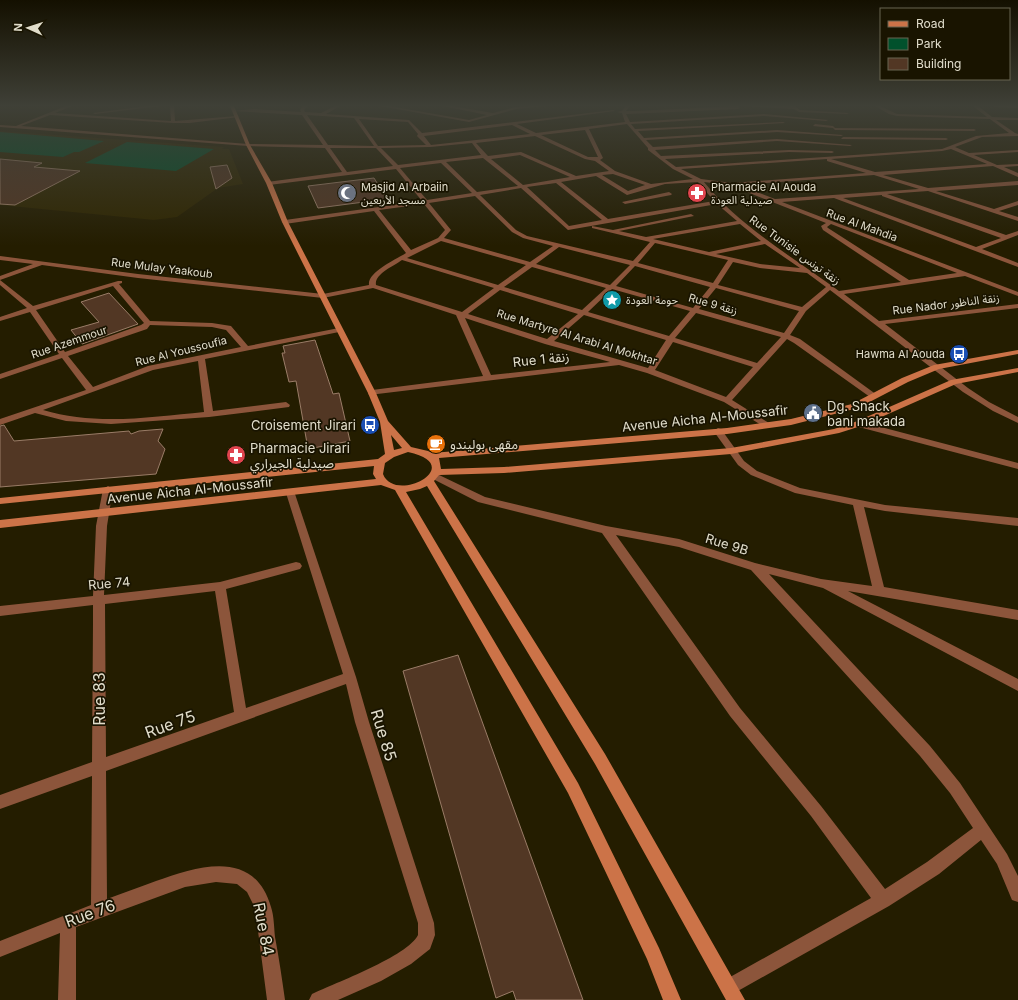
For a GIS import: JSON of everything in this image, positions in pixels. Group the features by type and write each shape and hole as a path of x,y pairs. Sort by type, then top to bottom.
{"main road":[{"path":"253,153 269,183 285,222 372,393 384,422 390,455"},
{"name":"Avenue Aicha Al-Moussafir","path":"431,456 718,431 791,422 855,406 873,395 904,380 937,367 1018,352"},
{"path":"733,993 600,759 433,476 436,463 431,456 421,451 408,449 390,455 381,462 377,470 382,482 399,488 412,488 433,476 730,451 836,431 858,424 954,382 1018,370"},
{"path":"384,422 408,449"},
{"name":"Avenue Aicha Al-Moussafir","path":"0,501 381,462"},
{"name":"Avenue Aicha Al-Moussafir","path":"0,524 382,482"},
{"path":"399,488 572,788 650,947 672,1000"}],"street":[{"path":"331,153 346,174"},
{"path":"374,286 372,280 375,275 410,253 440,239 448,230 397,167 383,153"},
{"path":"482,153 568,228 608,222 623,211 669,194"},
{"path":"575,153 587,158 597,160 613,172 649,185"},
{"path":"597,160 601,158 598,153"},
{"name":"Rue Tunisie زنقة تونس","path":"654,153 675,168 699,180 718,202 740,222 810,272 937,367 954,382 981,400 1018,420"},
{"path":"748,153 760,162"},
{"path":"660,158 757,153"},
{"path":"833,153 859,154"},
{"path":"675,168 894,153"},
{"path":"966,154 989,153"},
{"path":"269,183 442,161 521,154 576,178"},
{"path":"966,154 1018,175"},
{"path":"821,158 876,173 1018,219"},
{"path":"442,161 514,232 525,237 635,264 803,310"},
{"path":"730,184 1018,164"},
{"path":"285,222 376,210 613,172"},
{"path":"598,175 626,193"},
{"path":"626,193 649,185 699,180"},
{"name":"Rue Al Mahdia","path":"699,180 710,180 730,184 1018,294"},
{"path":"557,181 608,222"},
{"path":"772,201 1018,183"},
{"path":"623,211 626,193"},
{"path":"880,193 1005,237"},
{"path":"833,196 1018,265"},
{"path":"623,211 718,202"},
{"path":"994,210 1018,204"},
{"path":"376,210 410,253"},
{"path":"612,231 691,216"},
{"path":"646,239 740,222"},
{"path":"829,223 824,226 825,229 908,283"},
{"path":"588,225 760,266 810,272"},
{"path":"977,249 1018,233"},
{"name":"Rue 9 زنقة","path":"440,239 786,336 798,341 873,395"},
{"path":"548,342 584,313 635,264 654,241"},
{"path":"705,254 766,242"},
{"path":"488,378 461,314 500,288 558,245"},
{"name":"Rue Mulay Yaakoub","path":"0,258 138,276 323,296 374,286"},
{"path":"401,258 759,366"},
{"path":"650,371 671,339 714,286 732,259"},
{"path":"0,278 42,263"},
{"path":"838,293 967,274"},
{"path":"0,319 138,276"},
{"path":"0,282 32,309 64,356 91,391"},
{"path":"115,284 146,325 212,325 228,328 246,348"},
{"name":"Rue Martyre Al Arabi Al Mokhtar","path":"374,286 548,342 650,371 727,400 766,425"},
{"path":"727,400 786,336 803,310 830,287"},
{"name":"Rue Nador زنقة الناظور","path":"877,323 1018,306"},
{"name":"Rue Azemmour","path":"1,376 64,356 146,325"},
{"name":"Rue Al Youssoufia","path":"0,422 91,391 151,368 339,330"},
{"path":"201,357 209,414"},
{"name":"Rue 1 زنقة","path":"372,393 620,363"},
{"path":"34,410 53,417 98,422 209,414 286,405"},
{"path":"858,424 1018,466"},
{"path":"718,431 730,451 741,463 754,473 798,492 858,504 893,509 1018,522"},
{"name":"Rue 9B","path":"433,476 482,500 606,530 679,543 754,567 821,583 879,591 1018,615"},
{"name":"Rue 83","path":"98,909 100,848 98,767 99,598 102,513 108,489"},
{"name":"Rue 85","path":"291,493 350,677 362,722 428,935 423,945 410,955 386,969 318,1000"},
{"path":"858,504 879,591"},
{"path":"606,530 735,712 816,811 883,900"},
{"name":"Rue 74","path":"0,611 99,598 220,586 296,566"},
{"path":"754,567 925,751 955,788 983,829 1002,859 1017,890"},
{"path":"821,583 1018,685"},
{"path":"220,586 241,716"},
{"name":"Rue 75","path":"0,802 350,677"},
{"path":"733,993 933,868 983,829"},
{"name":"Rue 84","path":"180,881 206,875 223,874 243,878 257,893 262,907 276,1000"},
{"name":"Rue 76","path":"0,949 98,909 180,881"},
{"path":"67,1000 68,921"}],"shaded area":[{"path":"0,153 230,153 243,184 218,188 177,217 154,220 0,205"}],"green space":[{"path":"8,153 73,153 63,157"},
{"path":"106,153 208,153 176,171 85,163"}],"building":[{"path":"0,159 42,163 34,167 80,171 15,205 0,204"},
{"path":"227,165 232,178 216,189 210,167"},
{"name":"Masjid Al Arbaiin مسجد الأربعين","path":"374,178 387,199 318,208 308,186"},
{"path":"109,293 138,324 82,344 71,330 99,322 81,302"},
{"path":"315,340 333,394 339,393 350,441 308,449 296,381 289,382 282,353 285,353 283,346"},
{"path":"4,425 14,441 129,431 131,434 139,431 163,429 158,441 165,449 156,474 0,487 0,426"},
{"path":"458,655 583,1000 516,1000 513,991 496,998 403,671"}],"place":[{"name":"Masjid Al Arbaiin مسجد الأربعين","path":"347,193"},
{"name":"Pharmacie Al Aouda صيدلية العودة","path":"697,193"},
{"name":"حومة العودة","path":"612,300"},
{"name":"Hawma Al Aouda","path":"959,354"},
{"name":"Dg. Snack bani makada","path":"813,413"},
{"name":"Croisement Jirari","path":"370,425"},
{"name":"مقهى بوليندو","path":"436,444"},
{"name":"Pharmacie Jirari صيدلية الجيراري","path":"236,455"}]}
